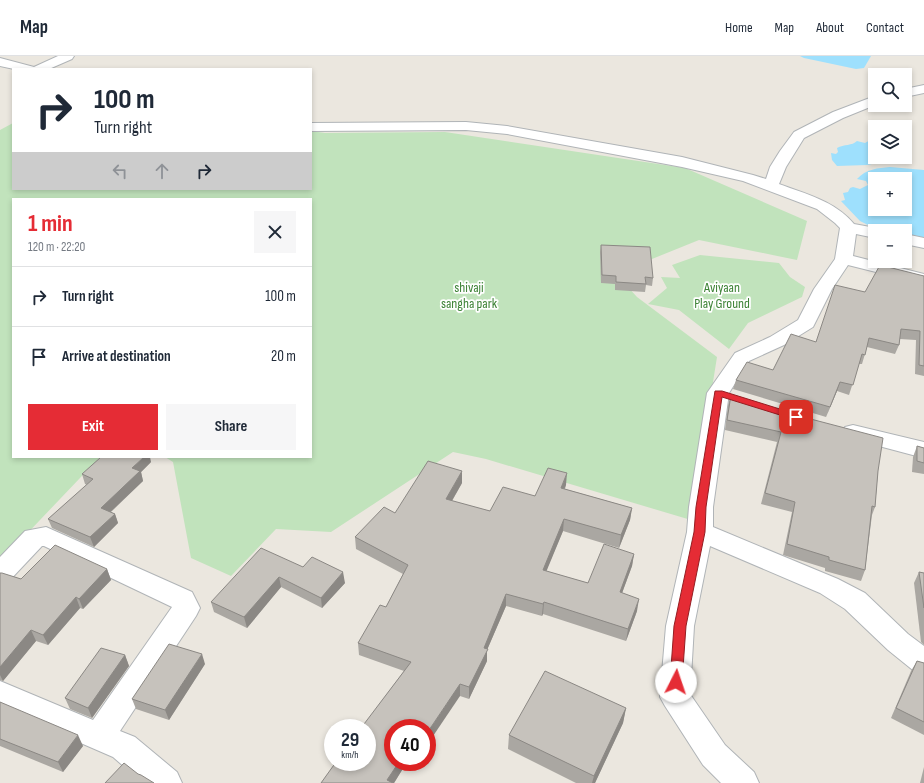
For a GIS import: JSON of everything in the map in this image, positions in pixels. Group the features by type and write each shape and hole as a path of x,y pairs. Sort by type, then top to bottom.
{"street":[{"path":"41,68 68,56"},
{"path":"0,62 25,68"},
{"path":"912,92 924,89"},
{"path":"771,186 778,167 787,151 799,135 838,114 868,103"},
{"path":"312,127 466,126 507,130 682,162 748,178 771,186 823,206 841,219 848,228 868,232"},
{"path":"743,783 714,755 675,697 680,626 700,532 701,507 718,393 742,357 777,341 806,323 823,289 844,259 848,228"},
{"path":"912,240 924,243"},
{"path":"844,259 924,279"},
{"path":"718,393 740,400"},
{"path":"831,426 924,450"},
{"path":"700,532 829,586 855,600 898,642 924,662"},
{"path":"0,574 34,538 46,536 183,600 186,608 99,737"},
{"path":"0,694 124,747 166,783"}],"green space":[{"name":"shivaji sangha park","path":"12,124 12,190 312,190 312,131 325,133 445,132 685,168 807,221 797,260 699,240 647,261 627,286 637,297 717,357 691,520 486,459 453,452 331,532 276,529 231,576 191,558 173,462 167,458 312,458 312,198 12,198 12,458 99,458 0,562 0,130"},
{"name":"Aviyaan Play Ground","path":"700,255 779,263 790,277 805,287 802,297 748,323 729,349 679,310 648,304 667,288 661,277 680,278 672,265"}],"water":[{"path":"800,56 871,56 864,68 856,69"},
{"path":"857,141 865,143 868,141 868,164 872,164 837,166 832,160 831,153 836,154 838,152 837,148 853,144"},
{"path":"890,167 924,170 924,239 912,236 912,224 868,225 860,221 841,201 845,200 843,193 848,192 850,188 853,187 860,189 868,185 866,181 857,179 864,173 872,170"}],"building":[{"path":"601,245 650,247 653,278 645,277 646,284 616,282 616,276 602,275"},
{"path":"878,268 892,268 924,276 924,366 919,365 920,331 901,329 899,345 869,338 865,355 862,354 853,385 840,382 830,407 736,380 747,362 773,370 791,334 816,342 835,285 865,292"},
{"path":"731,395 803,417 883,438 875,507 872,506 865,570 829,560 829,557 787,544 795,502 765,493 781,432 727,420"},
{"path":"917,446 924,448 924,463 917,461"},
{"path":"100,458 143,458 132,468 140,471 101,508 115,514 90,537 48,519 93,479 82,474"},
{"path":"428,461 462,471 446,499 490,511 503,487 535,496 548,468 567,473 561,488 632,508 621,535 564,519 543,570 588,583 604,544 634,554 620,592 639,599 628,629 544,602 543,604 506,594 484,648 488,649 469,687 460,684 436,720 384,719 384,771 393,771 387,780 393,783 321,783 330,771 376,771 376,719 368,719 411,662 358,643 380,605 386,607 408,565 355,537 384,507 395,513"},
{"path":"55,545 107,569 79,599 76,597 43,635 31,630 0,667 0,573 21,579"},
{"path":"261,548 303,567 312,557 343,572 321,598 279,577 244,617 211,602"},
{"path":"919,572 924,573 924,608"},
{"path":"169,644 202,654 165,710 132,699"},
{"path":"101,648 125,655 88,708 65,698"},
{"path":"917,661 924,663 924,722 896,708"},
{"path":"545,671 626,708 594,776 509,735"},
{"path":"0,702 78,735 58,762 0,739"},
{"path":"124,763 138,774 154,783 105,783"}],"route":[{"path":"676,682 680,626 700,532 701,507 706,483 718,393 796,417"}]}
